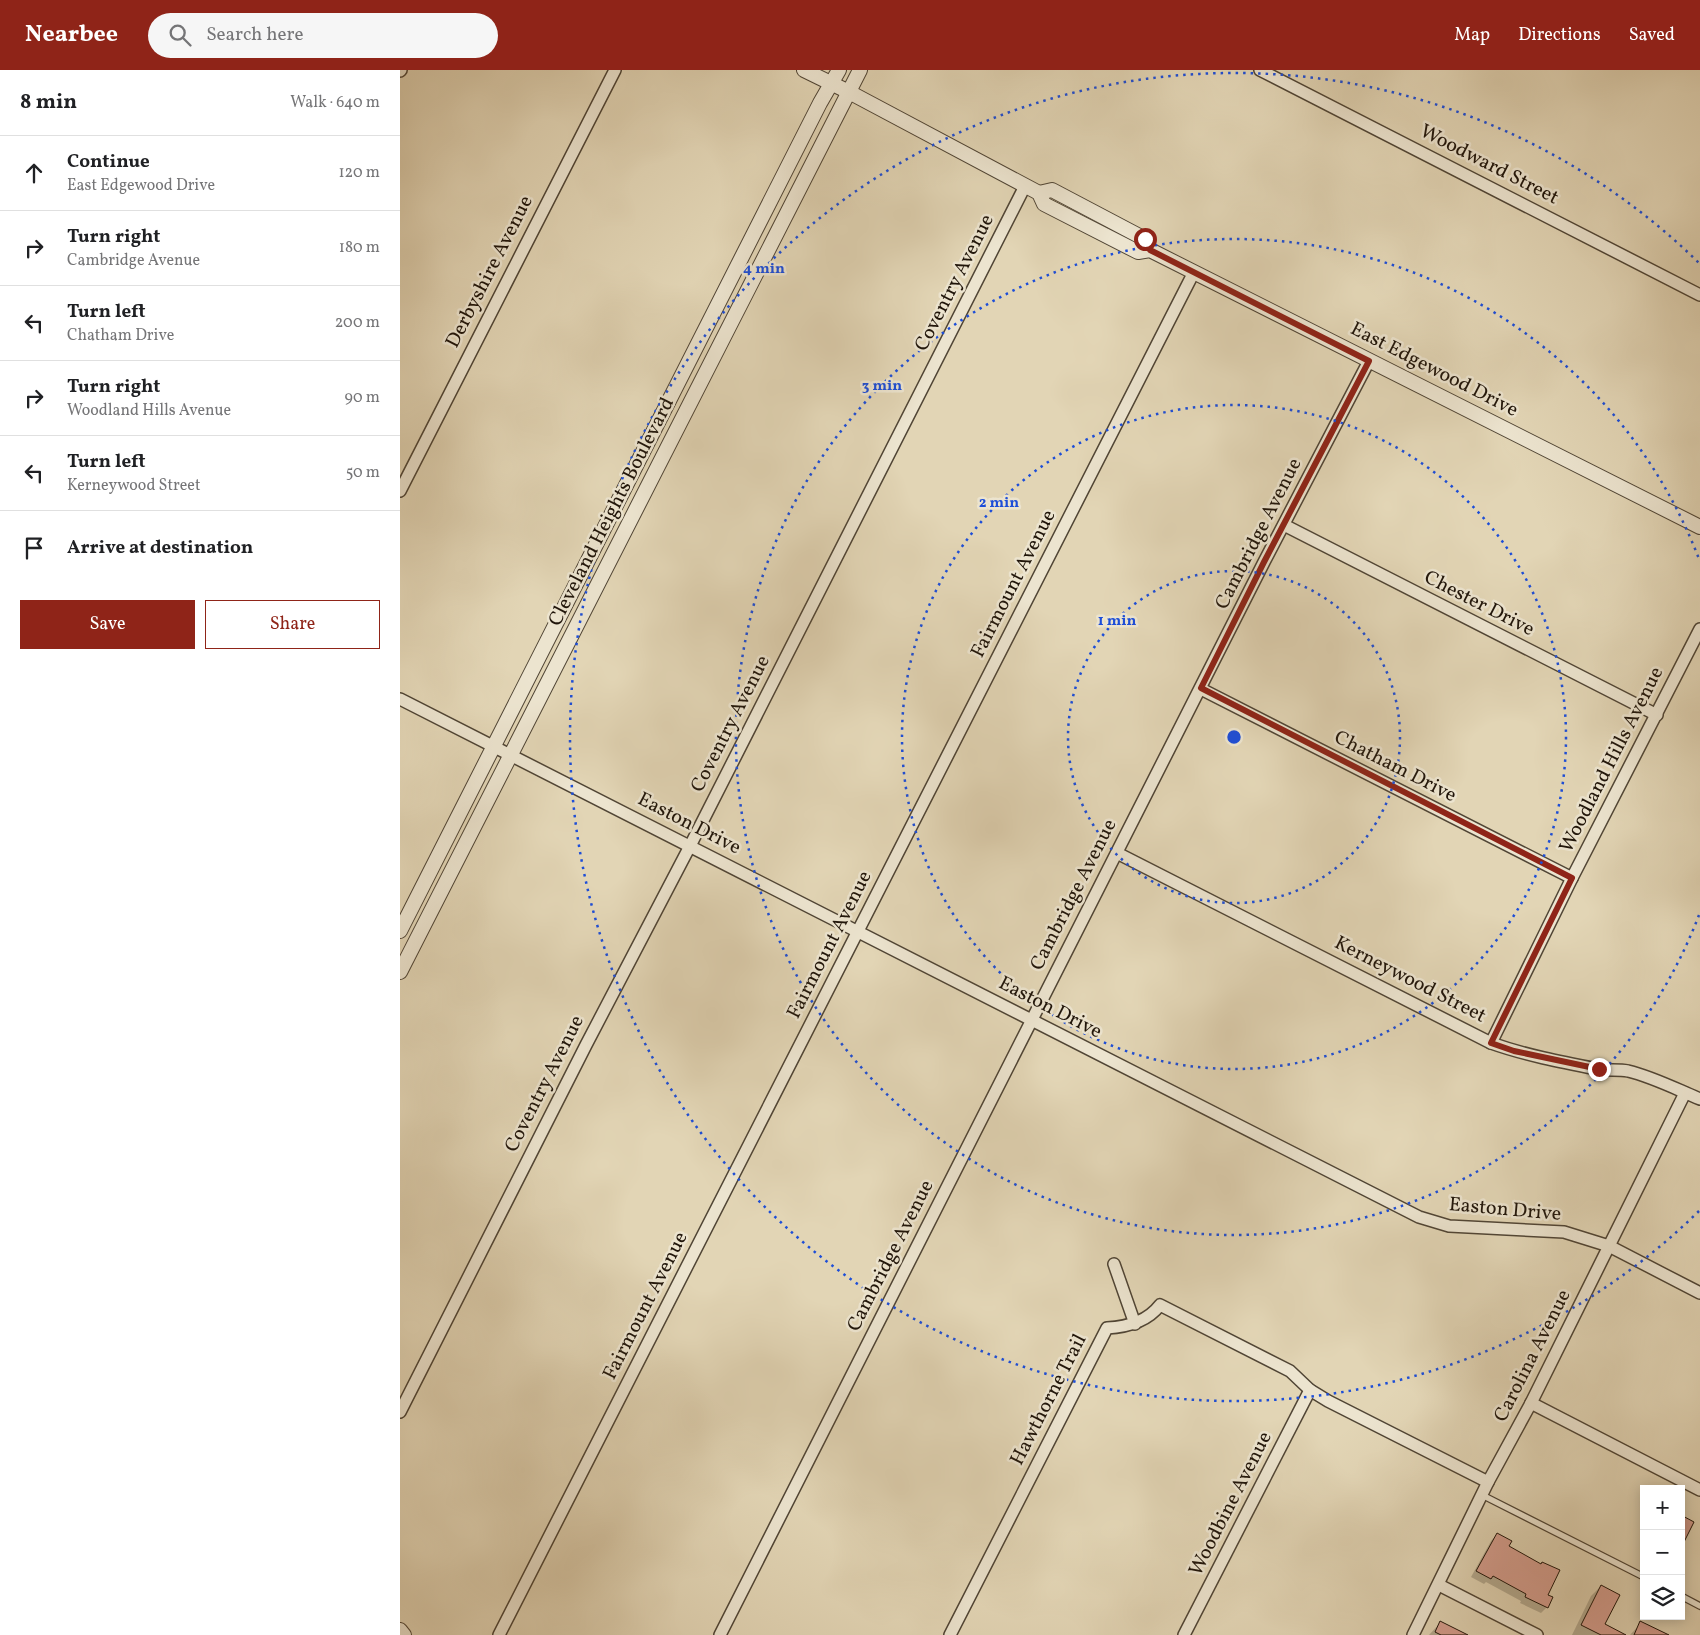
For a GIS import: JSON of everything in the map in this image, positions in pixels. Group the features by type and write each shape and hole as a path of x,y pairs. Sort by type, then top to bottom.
{"street":[{"name":"Derbyshire Avenue","path":"400,491 615,70"},
{"name":"East Edgewood Drive","path":"804,70 1025,186 1039,194 1044,204 1138,252 1150,250 1700,527"},
{"name":"Cleveland Heights Boulevard","path":"400,931 839,70"},
{"name":"Cleveland Heights Boulevard","path":"400,972 860,70"},
{"name":"Woodward Street","path":"1260,70 1700,295"},
{"name":"Coventry Avenue","path":"400,1412 1025,186"},
{"name":"Fairmount Avenue","path":"499,1635 975,698 1194,272"},
{"name":"Cambridge Avenue","path":"720,1635 1031,1020 1369,361"},
{"path":"662,416 679,424"},
{"name":"Chester Drive","path":"1284,525 1657,715"},
{"name":"Woodland Hills Avenue","path":"1491,1043 1572,878 1700,629"},
{"name":"Chatham Drive","path":"1201,688 1572,878"},
{"name":"Easton Drive","path":"400,699 1419,1217 1450,1226 1564,1232 1609,1246 1700,1293"},
{"name":"Kerneywood Street","path":"1117,853 1491,1043 1514,1051 1590,1067 1644,1075 1700,1099"},
{"name":"Carolina Avenue","path":"1413,1635 1488,1482 1531,1403 1686,1093"},
{"path":"1114,1264 1136,1324"},
{"name":"Hawthorne Trail","path":"950,1635 1107,1328 1136,1324 1160,1305 1290,1372 1310,1390 1328,1401 1488,1482"},
{"name":"Woodbine Avenue","path":"1184,1635 1310,1390"},
{"path":"1531,1403 1700,1490"},
{"path":"1439,1584 1537,1635"},
{"path":"400,1630 404,1635"}],"lane":[{"path":"1482,1495 1640,1575"},
{"path":"1685,1598 1700,1606"}],"building":[{"path":"1685,1517 1694,1522 1685,1540"},
{"path":"1497,1533 1512,1541 1509,1546 1541,1564 1542,1562 1560,1570 1548,1595 1553,1597 1548,1608 1525,1597 1526,1594 1493,1576 1491,1579 1476,1571"},
{"path":"1601,1585 1620,1595 1605,1624 1626,1635 1601,1635 1581,1625"},
{"path":"1440,1621 1468,1635 1441,1635 1435,1632"},
{"path":"1640,1621 1669,1635 1634,1635"}],"route":[{"path":"1145,239 1150,250 1369,361 1264,562 1201,688 1572,878 1491,1043 1514,1051 1599,1069"}]}
